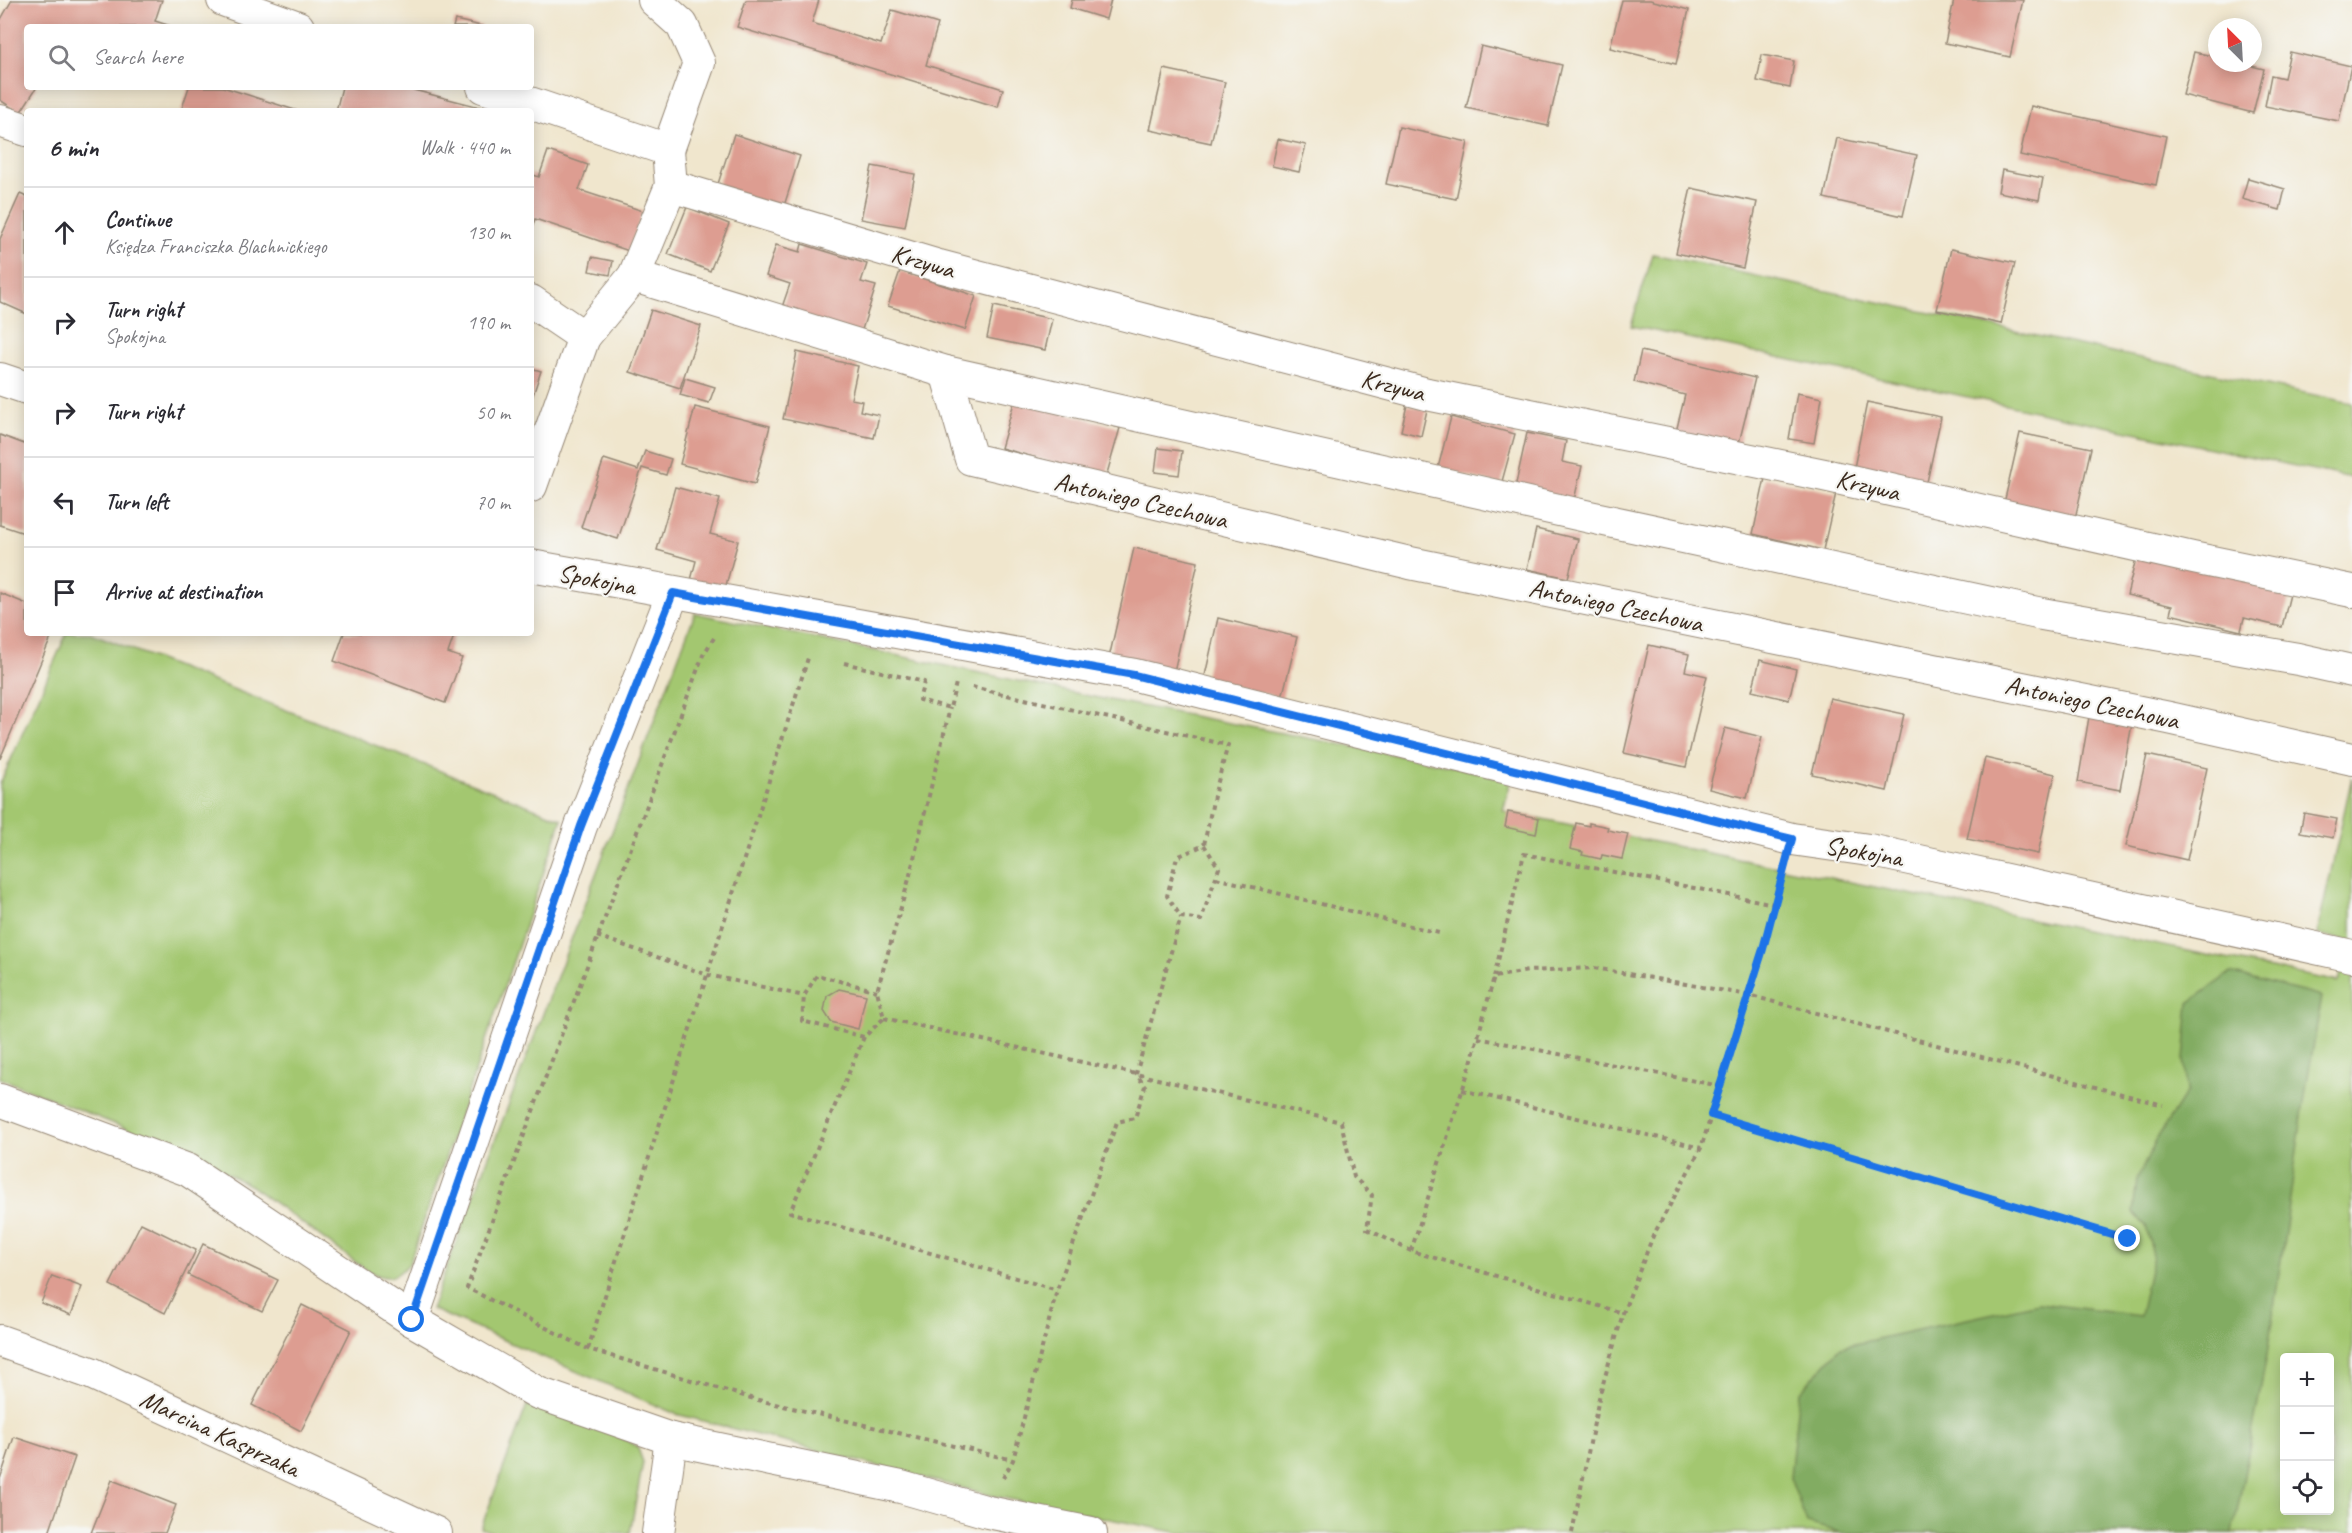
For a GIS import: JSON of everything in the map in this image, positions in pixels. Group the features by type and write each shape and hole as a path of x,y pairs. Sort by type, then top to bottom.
{"street":[{"path":"223,0 247,11 288,24"},
{"path":"534,478 584,337 634,276 671,186 668,150 699,63 682,25 654,0"},
{"path":"492,90 668,150"},
{"path":"0,121 24,129"},
{"name":"Krzywa","path":"671,186 939,266 1427,394 1824,475 2193,558 2352,591"},
{"path":"634,276 946,372 1636,527 2042,614 2298,659 2352,671"},
{"path":"534,303 584,337"},
{"name":"Antoniego Czechowa","path":"946,372 971,459 1410,563 2169,718 2352,759"},
{"path":"0,379 24,387"},
{"name":"Spokojna","path":"534,567 1134,675 1792,839 1869,850 2352,956"},
{"path":"412,1320 581,826 673,593"},
{"path":"0,1100 188,1170 412,1320 538,1393 670,1439 901,1487 988,1512 1091,1533"},
{"name":"Marcina Kasprzaka","path":"0,1341 91,1373 436,1533"},
{"path":"658,1533 670,1439"}],"path":[{"path":"717,632 703,656 467,1288 588,1349 754,1399 1013,1460"},
{"path":"797,652 820,658"},
{"path":"588,1349 809,655"},
{"path":"844,663 924,682 919,700 950,708"},
{"path":"884,1018 877,990 909,879 956,683 1228,745 1204,845 1219,868 1201,920 1181,917 1167,896 1177,857 1204,845"},
{"path":"1572,1533 1599,1398 1623,1313 1653,1236 1701,1148 1748,995 1792,839"},
{"path":"1411,1251 1478,1038 1524,854 1774,904"},
{"path":"1216,878 1443,934"},
{"path":"1136,1074 1181,917"},
{"path":"597,936 708,975 804,996"},
{"path":"1494,978 1528,971 1594,968 1748,995 2163,1105"},
{"path":"864,1037 802,1021 804,996 817,975 877,990"},
{"path":"884,1018 1341,1122 1354,1176 1372,1195 1367,1229 1411,1251 1623,1313"},
{"path":"884,1018 864,1037 790,1212 1057,1290"},
{"path":"1478,1038 1720,1086"},
{"path":"988,1512 1013,1460 1057,1290 1117,1122 1135,1118 1145,1086 1136,1074"},
{"path":"1462,1090 1701,1148"},
{"path":"1711,1115 2128,1239"}],"green space":[{"path":"1653,254 2352,403 2352,478 1631,326"},
{"path":"695,613 1094,697 1448,765 1511,780 1503,811 2339,982 2345,954 2352,956 2352,1533 1180,1533 994,1496 676,1414 431,1309"},
{"path":"66,636 99,636 562,819 409,1264 399,1273 386,1277 368,1271 251,1186 194,1156 0,1078 0,784"},
{"path":"2352,777 2352,942 2317,934"},
{"path":"2230,973 2322,997 2307,1082 2267,1355 2233,1533 1841,1533 1807,1523 1790,1478 1799,1393 1841,1347 2039,1303 2140,1316 2153,1256 2146,1226 2133,1213 2137,1180 2156,1140 2187,1091 2184,1060 2189,1003"},
{"path":"527,1405 615,1434 637,1446 643,1462 630,1533 494,1533 481,1528"}],"building":[{"path":"12,0 162,0 155,21 164,24 24,24 24,90 35,90 20,113 0,100 0,21"},
{"path":"746,0 819,0 812,23 881,44 892,10 938,24 926,65 1003,89 998,107 737,27"},
{"path":"1072,0 1111,0 1106,19 1070,8"},
{"path":"1622,0 1650,0 1689,10 1676,64 1610,48"},
{"path":"1954,0 2023,0 2010,57 1945,43"},
{"path":"455,20 473,24 454,24"},
{"path":"1481,46 1562,65 1548,126 1466,108"},
{"path":"2194,52 2208,55 2208,72 2262,72 2262,69 2264,69 2253,113 2183,95"},
{"path":"2290,52 2351,66 2339,121 2265,106 2271,75 2284,78"},
{"path":"1762,55 1794,61 1790,88 1757,81"},
{"path":"1164,69 1225,82 1211,143 1150,130"},
{"path":"188,90 232,90 289,108 182,108"},
{"path":"341,90 414,90 483,108 337,108"},
{"path":"2031,106 2166,136 2156,185 2020,155"},
{"path":"1399,127 1468,142 1456,199 1386,184"},
{"path":"734,134 800,156 783,209 717,187"},
{"path":"1837,138 1917,155 1903,216 1824,198"},
{"path":"1278,139 1306,145 1299,172 1272,166"},
{"path":"548,151 588,165 579,190 643,211 629,251 535,219 534,222 534,175 539,177"},
{"path":"872,166 915,174 905,227 861,219"},
{"path":"2002,170 2043,178 2039,200 1998,192"},
{"path":"2248,178 2285,189 2280,210 2242,199"},
{"path":"1691,188 1757,202 1743,268 1676,253"},
{"path":"20,194 24,196 24,313 0,302 0,239"},
{"path":"687,207 729,224 710,271 668,254"},
{"path":"802,244 867,264 861,282 876,286 860,336 781,310 790,284 766,276 776,245 800,252"},
{"path":"1951,249 2015,263 2001,324 1937,310"},
{"path":"592,257 613,261 610,275 589,271"},
{"path":"900,271 976,296 965,330 888,306"},
{"path":"994,306 1052,319 1045,350 987,338"},
{"path":"651,310 701,326 680,388 630,372"},
{"path":"1641,351 1755,378 1738,447 1676,432 1685,395 1634,382"},
{"path":"797,352 858,366 851,399 862,401 860,411 879,415 874,438 783,419"},
{"path":"534,369 541,371 534,392"},
{"path":"685,378 715,387 709,403 680,395"},
{"path":"1797,393 1822,398 1814,443 1789,439"},
{"path":"1015,399 1120,428 1106,477 1001,448"},
{"path":"1867,402 1941,417 1926,487 1853,473"},
{"path":"1407,405 1427,410 1421,436 1401,431"},
{"path":"695,407 770,426 755,484 680,464"},
{"path":"1451,417 1515,434 1501,485 1438,468"},
{"path":"1527,433 1566,441 1562,462 1582,466 1574,500 1515,488"},
{"path":"2020,433 2091,448 2074,523 2003,508"},
{"path":"0,435 24,444 24,533 0,525"},
{"path":"1158,448 1182,451 1179,475 1155,472"},
{"path":"645,451 671,459 666,475 642,468 618,539 581,527 604,459 638,470"},
{"path":"1765,478 1836,493 1823,550 1753,534"},
{"path":"675,487 720,499 710,534 738,541 725,589 691,580 696,561 657,550"},
{"path":"1536,529 1578,539 1568,578 1527,569"},
{"path":"1134,548 1198,562 1174,672 1109,658"},
{"path":"2138,550 2292,586 2282,627 2244,618 2241,631 2170,614 2172,606 2127,595"},
{"path":"0,593 24,603 24,636 52,636 0,759"},
{"path":"1218,618 1297,637 1282,698 1204,680"},
{"path":"343,636 454,636 448,653 462,658 445,703 334,661"},
{"path":"1649,645 1689,654 1685,671 1707,676 1686,767 1624,753"},
{"path":"1760,660 1796,669 1789,700 1752,691"},
{"path":"1830,698 1904,714 1887,791 1812,774"},
{"path":"2089,717 2132,724 2120,790 2078,782"},
{"path":"1725,728 1762,737 1747,798 1709,789"},
{"path":"2147,755 2207,768 2187,860 2126,846"},
{"path":"1985,758 2055,774 2038,854 1967,839"},
{"path":"1508,812 1539,818 1536,834 1505,827"},
{"path":"2304,813 2337,819 2333,838 2300,832"},
{"path":"1576,823 1608,827 1607,830 1628,834 1622,859 1602,855 1601,859 1582,855 1583,852 1570,849"},
{"path":"839,989 866,995 858,1029 831,1022 824,1011 827,996"},
{"path":"141,1223 196,1250 165,1313 110,1285"},
{"path":"203,1244 278,1280 262,1311 188,1275"},
{"path":"52,1276 82,1287 71,1315 41,1303"},
{"path":"302,1305 351,1330 301,1431 252,1405"},
{"path":"14,1437 75,1457 49,1533 0,1533 0,1479"},
{"path":"112,1480 176,1505 165,1533 91,1533"}],"route":[{"path":"412,1320 581,826 673,593 1134,675 1792,839 1763,949 1711,1115 2128,1239"}]}
